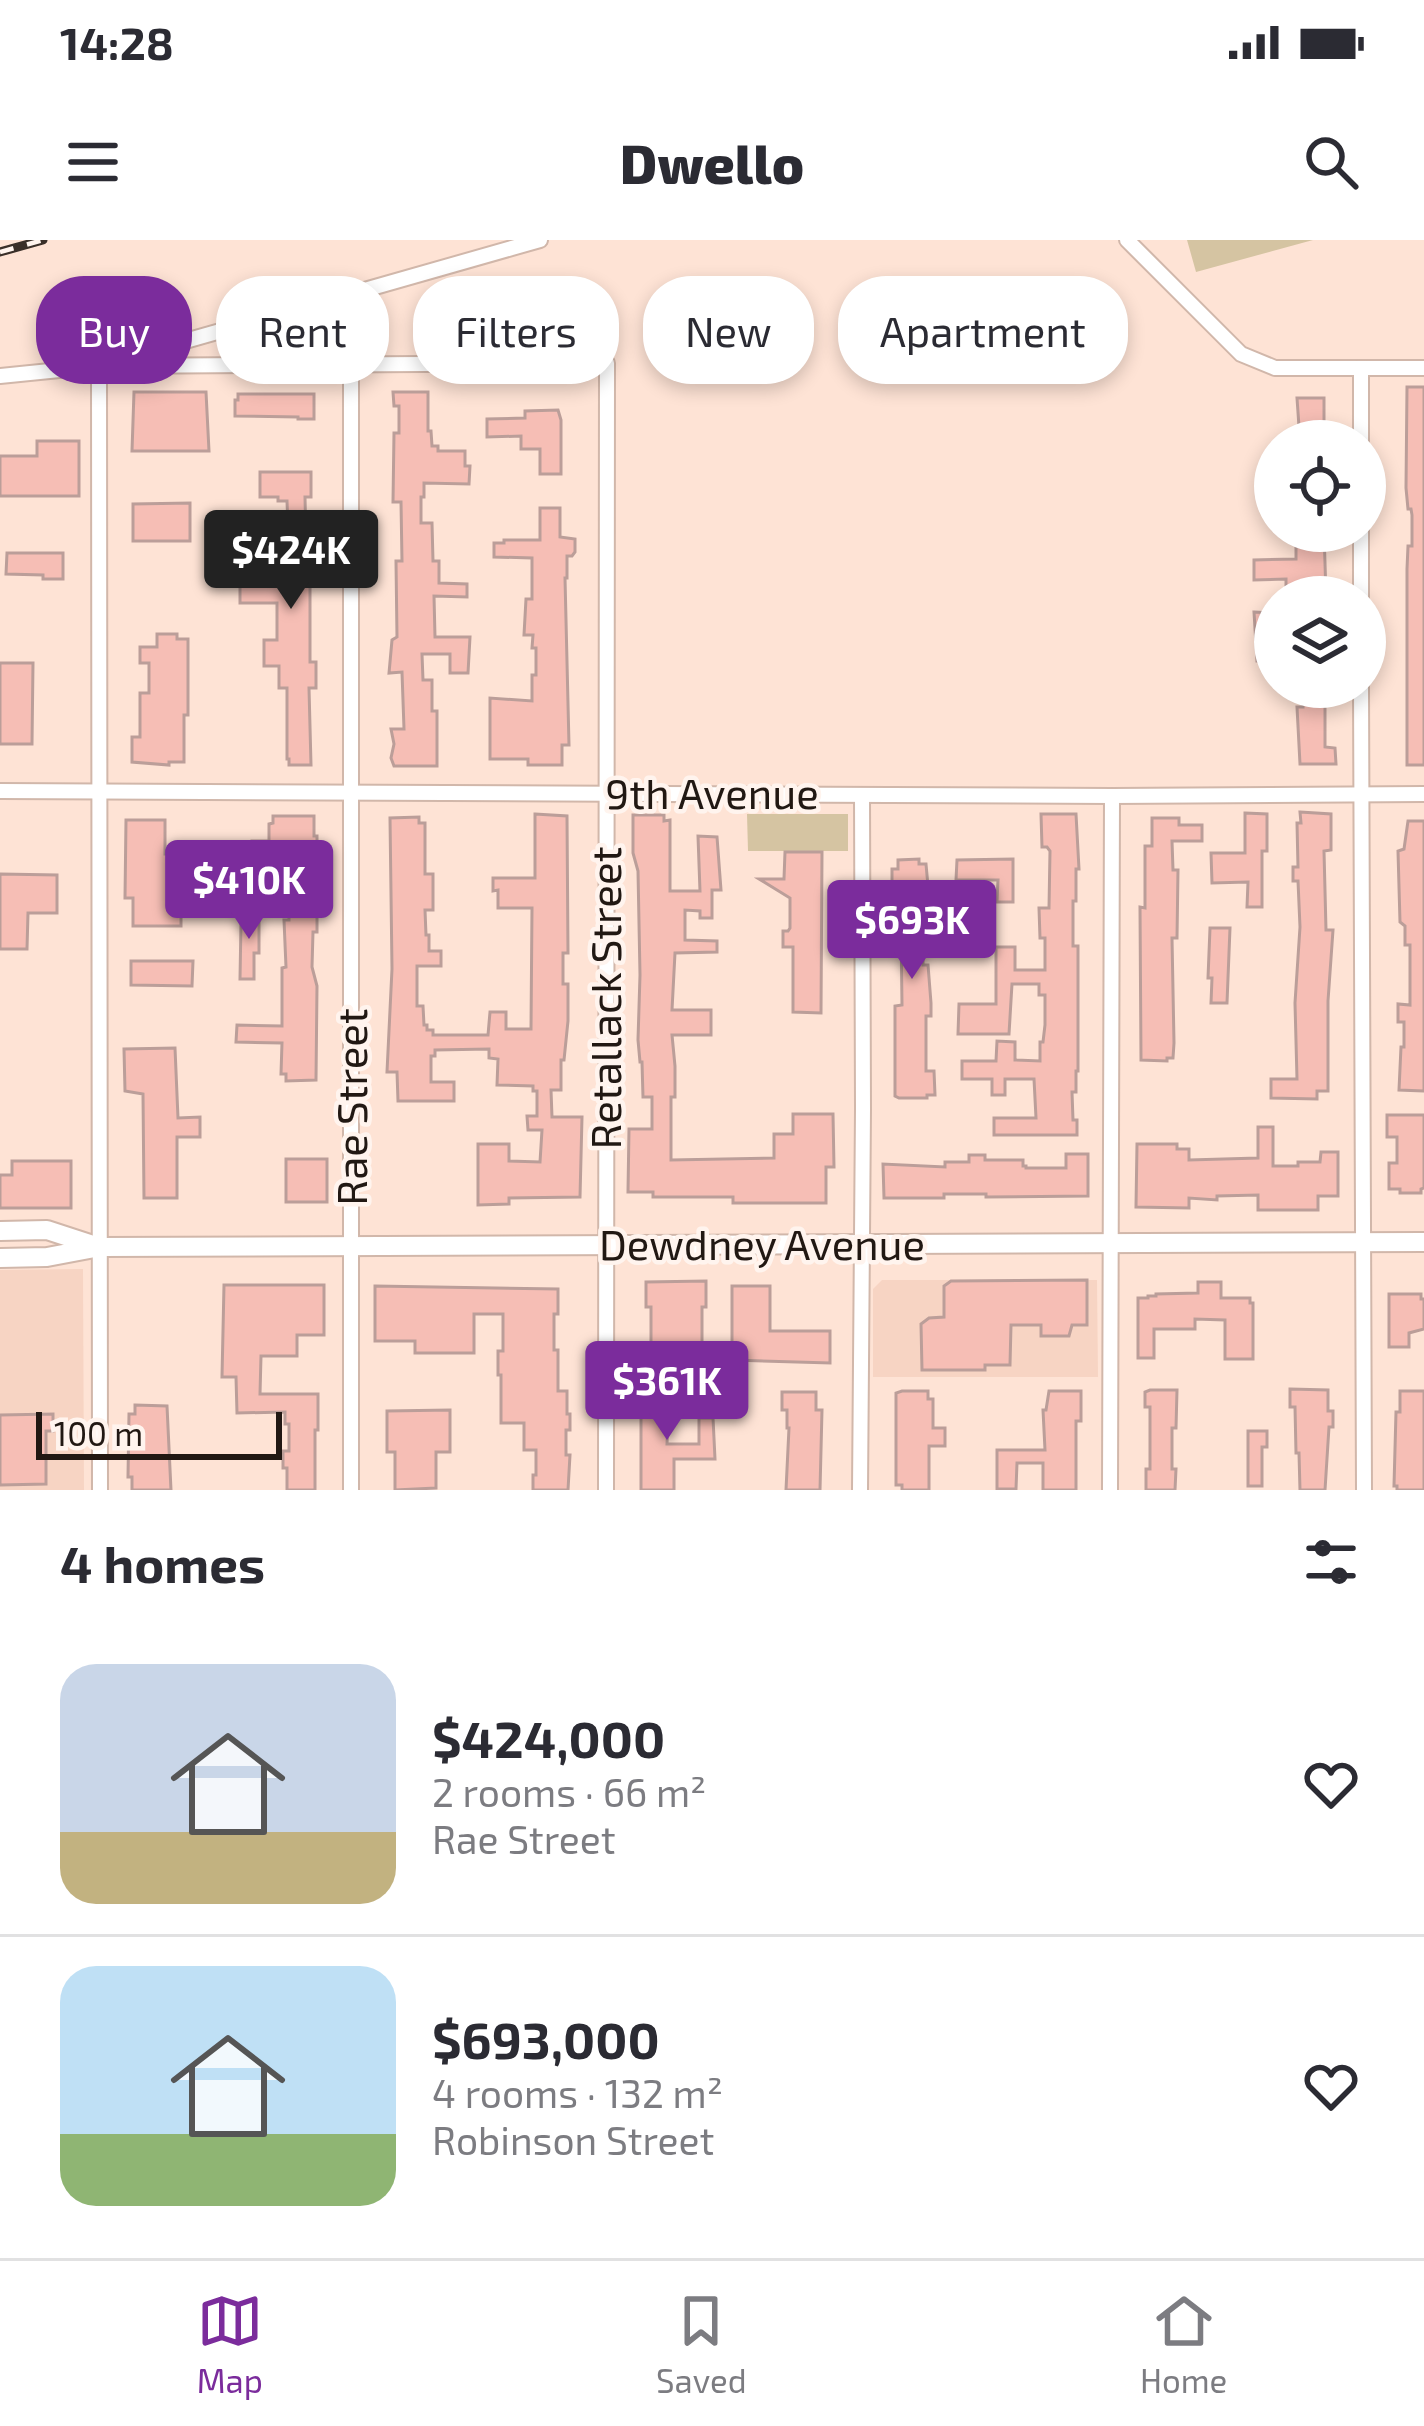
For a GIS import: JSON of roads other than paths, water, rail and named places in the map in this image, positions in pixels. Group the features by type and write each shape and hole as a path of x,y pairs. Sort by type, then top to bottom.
{"main road":[{"name":"Dewdney Avenue","path":"0,1231 47,1230 100,1247"},
{"name":"Dewdney Avenue","path":"0,1258 47,1257 100,1247 1424,1242"}],"street":[{"path":"192,339 540,240"},
{"path":"1127,240 1240,354 1275,368 1424,368"},
{"name":"Retallack Street","path":"389,364 607,363 606,1490"},
{"path":"1361,368 1361,420"},
{"path":"0,376 36,372"},
{"path":"99,384 100,1490"},
{"name":"Rae Street","path":"351,384 351,1490"},
{"path":"1361,708 1364,1490"},
{"name":"9th Avenue","path":"0,791 1424,794"},
{"path":"860,1490 862,795"},
{"path":"1110,1490 1112,796"}],"railway":[{"path":"0,252 43,240"}]}
